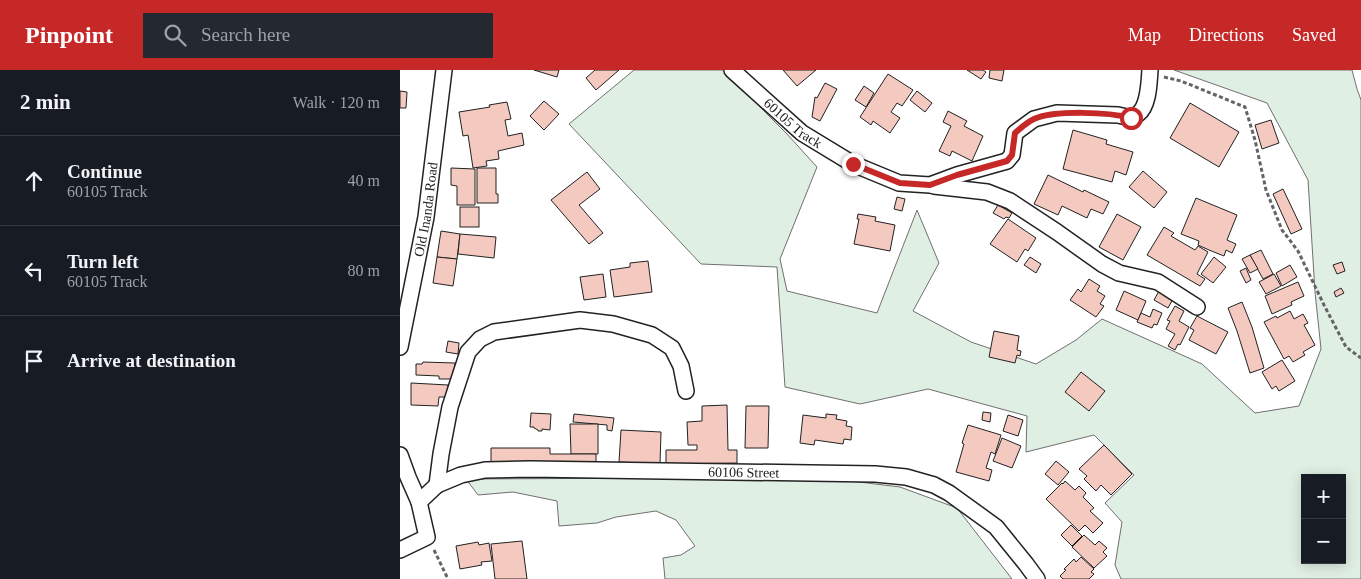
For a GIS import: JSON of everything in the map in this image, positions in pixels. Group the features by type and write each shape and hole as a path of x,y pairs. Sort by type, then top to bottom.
{"street":[{"name":"Old Inanda Road","path":"400,348 426,217 444,70"},
{"name":"60105 Track","path":"732,70 802,133 853,164 900,183 930,185 957,175 1007,161 1012,155 1015,133 1034,119 1057,113 1118,115 1131,118 1139,114 1143,109 1149,87 1150,72"},
{"path":"930,185 987,192 1010,201 1102,264 1120,273 1158,282 1198,307"},
{"path":"437,485 440,454 450,407 468,352 480,339 494,332 580,320 613,324 652,335 672,348 681,366 686,390"},
{"path":"400,455 419,502 427,537 400,550"},
{"name":"60106 Street","path":"419,502 437,485 461,475 485,470 866,474 906,477 934,485 949,493 996,527 1037,579"}],"path":[{"path":"1150,72 1181,81 1245,107 1255,140 1266,190 1282,230 1298,251 1346,347 1361,358"},
{"path":"427,537 448,579"}],"green space":[{"path":"634,70 723,70 817,167 780,259 787,291 877,313 917,210 939,263 913,311 971,342 1036,364 1076,340 1102,319 1202,364 1255,413 1299,406 1321,349 1315,292 1308,180 1267,103 1174,70 1352,70 1361,100 1361,579 1121,579 1115,565 1122,522 1105,503 1134,475 1094,435 1026,452 1027,416 928,389 860,404 785,387 777,267 701,264 569,124"},
{"path":"675,478 851,481 900,487 957,508 1012,579 665,579 663,558 681,555 695,546 676,520 656,511 616,517 597,523 559,526 557,501 513,492 478,495 466,479"}],"building":[{"path":"534,70 559,70 557,77"},
{"path":"595,70 619,70 596,90 586,78"},
{"path":"783,70 816,70 797,86"},
{"path":"967,70 983,70 986,72 981,79"},
{"path":"990,70 1004,70 1002,81 989,78"},
{"path":"888,74 913,90 902,106 897,103 891,112 900,118 890,133 873,121 871,125 860,117"},
{"path":"825,83 837,89 820,121 812,117 815,97 817,98"},
{"path":"864,86 874,93 866,107 855,100"},
{"path":"400,91 407,92 406,108 400,108"},
{"path":"917,91 932,103 925,112 910,100"},
{"path":"544,101 559,114 544,130 530,116"},
{"path":"507,102 511,119 505,120 508,136 522,133 524,145 498,151 499,159 486,161 487,166 473,168 468,135 463,136 459,112"},
{"path":"1190,103 1239,132 1219,167 1170,138"},
{"path":"948,111 967,121 964,126 983,136 972,161 952,151 950,156 939,151 951,126 943,122"},
{"path":"1271,120 1279,143 1262,149 1255,125"},
{"path":"1073,130 1107,140 1106,144 1133,152 1126,175 1115,171 1112,182 1063,169"},
{"path":"451,168 475,169 475,205 457,205 457,186 451,185"},
{"path":"477,168 496,168 498,203 477,203"},
{"path":"1143,171 1167,192 1154,208 1129,187"},
{"path":"587,172 600,189 579,205 603,233 589,244 551,200"},
{"path":"1048,175 1109,202 1103,214 1091,209 1087,218 1062,206 1058,215 1034,204"},
{"path":"1283,189 1302,229 1291,234 1273,194"},
{"path":"897,197 905,199 902,211 894,209"},
{"path":"1196,198 1237,215 1227,240 1236,244 1232,253 1226,250 1224,256 1198,245 1199,241 1181,234"},
{"path":"998,205 1012,213 1009,218 1006,217 1004,219 993,213"},
{"path":"460,207 479,207 479,227 460,227"},
{"path":"858,214 876,217 875,221 895,225 890,251 854,244 859,219 857,219"},
{"path":"1117,214 1141,227 1123,260 1099,247"},
{"path":"1008,219 1036,238 1028,251 1025,249 1017,262 990,244"},
{"path":"1164,227 1174,233 1171,236 1195,250 1198,246 1208,252 1197,274 1205,279 1200,286 1147,255"},
{"path":"441,231 460,234 457,259 437,257"},
{"path":"460,234 496,237 494,258 458,254"},
{"path":"1261,250 1273,274 1263,279 1250,255"},
{"path":"1250,255 1258,269 1250,273 1242,259"},
{"path":"437,257 457,259 453,286 433,283"},
{"path":"1030,257 1041,264 1036,273 1024,265"},
{"path":"1214,257 1226,267 1213,283 1201,274"},
{"path":"648,261 652,292 614,297 610,270 630,267 630,263"},
{"path":"1342,262 1345,271 1337,274 1333,265"},
{"path":"1290,265 1297,277 1282,286 1276,273"},
{"path":"1246,268 1251,280 1246,283 1240,271"},
{"path":"603,274 606,297 584,300 580,277"},
{"path":"1274,274 1281,286 1266,294 1259,282"},
{"path":"1089,279 1100,286 1097,291 1105,296 1100,304 1104,306 1096,317 1070,300 1078,289 1081,292"},
{"path":"1298,282 1304,296 1291,302 1292,305 1272,314 1265,296"},
{"path":"1341,288 1344,293 1336,297 1334,292"},
{"path":"1124,291 1146,301 1138,320 1116,310"},
{"path":"1159,291 1173,299 1168,308 1154,300"},
{"path":"1242,302 1252,327 1264,368 1250,373 1228,308"},
{"path":"1175,306 1184,311 1179,321 1189,327 1180,345 1178,344 1175,350 1168,346 1175,334 1166,329 1170,321 1167,320"},
{"path":"1153,309 1162,313 1157,325 1154,324 1152,328 1137,322 1141,313 1150,317"},
{"path":"1290,311 1294,319 1303,314 1308,323 1304,325 1315,345 1303,352 1305,355 1293,362 1289,356 1284,359 1264,322"},
{"path":"1197,316 1228,332 1216,354 1189,340 1194,330 1190,328"},
{"path":"994,331 1019,336 1017,350 1021,351 1020,356 1017,355 1015,363 989,357"},
{"path":"448,341 459,343 458,354 446,352"},
{"path":"1282,360 1295,381 1279,391 1276,386 1272,389 1262,372"},
{"path":"423,362 455,363 454,379 439,379 439,376 416,375 416,364 422,364"},
{"path":"1081,372 1105,391 1089,411 1065,392"},
{"path":"411,383 448,385 448,397 439,397 438,406 411,405"},
{"path":"727,405 728,450 737,450 737,463 666,464 666,450 697,450 697,445 688,445 687,422 702,421 702,406"},
{"path":"746,406 769,406 768,448 745,448"},
{"path":"983,412 991,413 990,422 982,420"},
{"path":"531,413 551,414 550,430 542,429 542,431 538,431 534,427 530,427"},
{"path":"574,414 614,418 612,431 607,430 607,425 573,422"},
{"path":"826,414 837,415 836,419 847,421 846,426 852,427 851,440 844,439 843,444 815,440 814,445 800,443 803,415 826,418"},
{"path":"1008,415 1023,420 1018,436 1003,431"},
{"path":"570,424 598,424 598,454 571,454"},
{"path":"968,425 1001,435 995,454 991,452 986,468 992,470 989,481 956,472"},
{"path":"621,430 661,432 660,464 619,462"},
{"path":"1002,438 1021,446 1012,468 993,461"},
{"path":"1104,445 1132,474 1111,495 1101,485 1096,491 1084,479 1087,476 1079,469"},
{"path":"491,448 550,448 550,454 596,454 596,463 491,463"},
{"path":"1056,461 1069,472 1058,485 1045,474"},
{"path":"1065,481 1075,490 1079,486 1086,493 1083,497 1094,508 1090,511 1103,523 1093,533 1085,525 1079,531 1046,499"},
{"path":"1071,525 1082,536 1072,546 1061,535"},
{"path":"1084,535 1095,545 1099,541 1107,548 1103,552 1107,556 1094,568 1072,547"},
{"path":"522,541 527,579 495,579 491,544"},
{"path":"478,542 479,545 489,543 492,561 481,562 482,565 460,569 456,546"},
{"path":"1081,557 1094,569 1091,572 1094,574 1089,579 1063,579 1060,576 1066,570 1064,569 1074,559 1076,562"}],"route":[{"path":"853,164 900,183 930,185 957,175 1007,161 1012,155 1015,133 1034,119 1057,113 1118,115 1131,118"}]}
